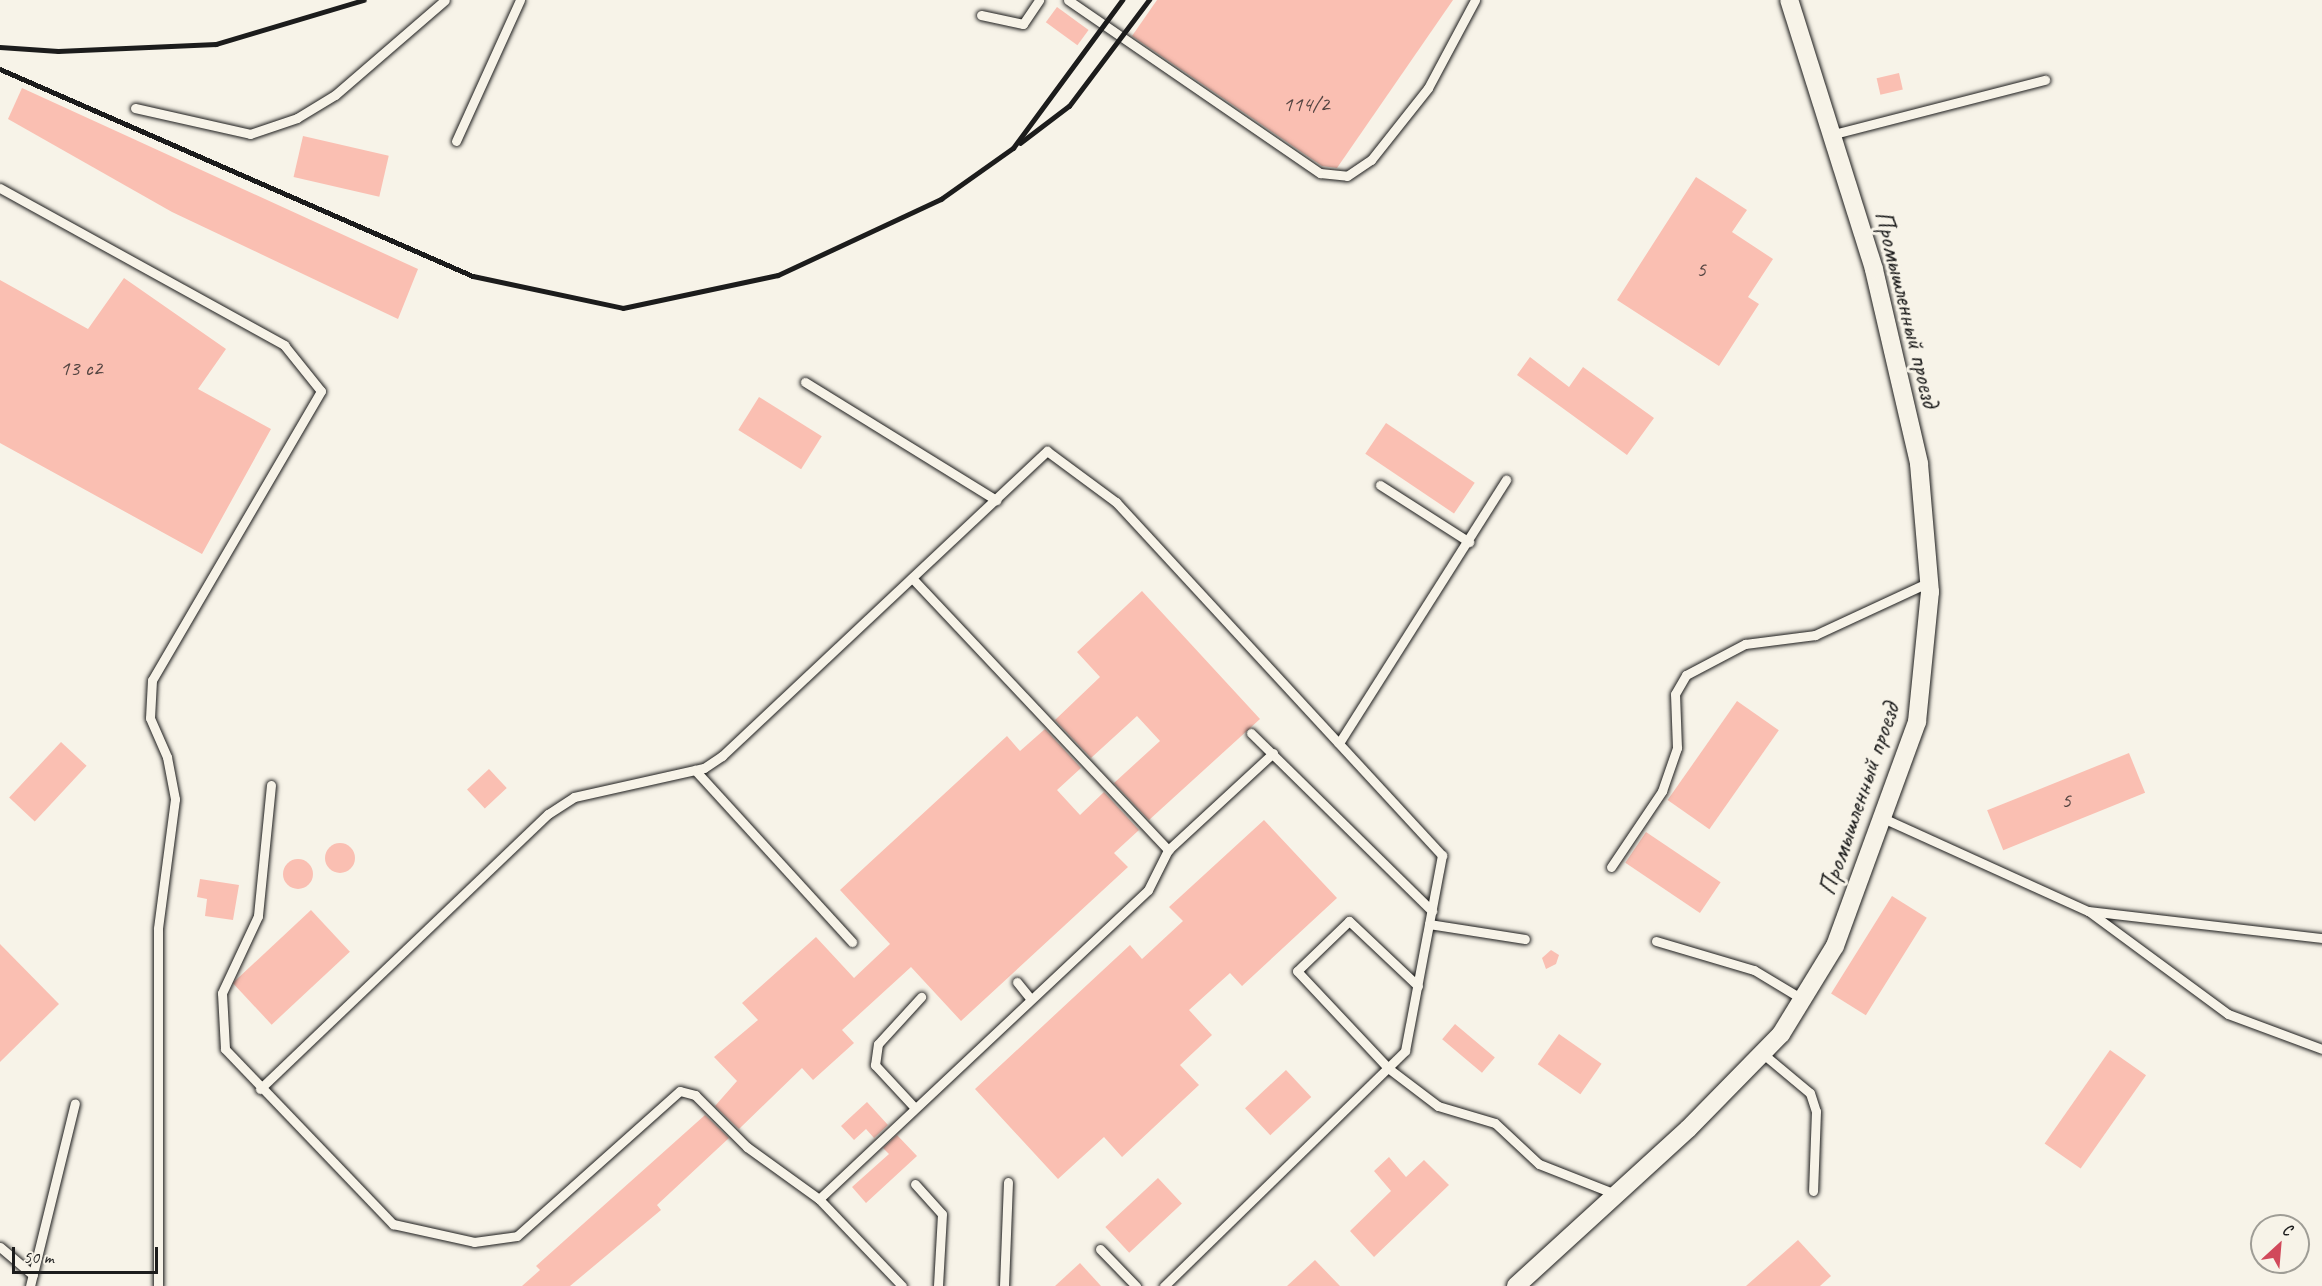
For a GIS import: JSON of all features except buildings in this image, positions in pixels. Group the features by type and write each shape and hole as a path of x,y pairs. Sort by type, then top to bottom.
{"street":[{"name":"Промышленный проезд","path":"1516,1286 1616,1194 1762,1053 1802,999 1835,946 1885,819 1917,722 1929,582 1920,462 1874,269 1834,134 1789,0"}],"lane":[{"path":"135,108 250,134 297,118 335,95 445,0"},
{"path":"456,141 520,0"},
{"path":"981,15 1023,24 1039,0"},
{"path":"1068,0 1320,173 1347,176 1371,160 1428,88 1475,0"},
{"path":"1834,134 2045,80"},
{"path":"0,188 284,345 321,391 153,680 150,718 168,758 175,799 158,929 158,1286"},
{"path":"805,382 996,500"},
{"path":"260,1089 548,814 574,797 695,770 722,756 1047,452 1116,502 1443,855 1405,1051 1164,1286"},
{"path":"1339,743 1452,560 1469,542 1506,480"},
{"path":"1380,485 1469,542"},
{"path":"912,578 1168,850"},
{"path":"1611,867 1662,791 1677,748 1675,694 1686,675 1744,644 1815,635 1929,582"},
{"path":"1251,733 1432,911"},
{"path":"819,1199 1148,890 1168,850 1273,753"},
{"path":"695,770 852,942"},
{"path":"272,785 258,916 222,993 225,1049 260,1089 393,1224 434,1235 474,1242 517,1236 680,1091 695,1095 747,1147 819,1199 902,1286"},
{"path":"1885,819 2088,911 2228,1014 2322,1049"},
{"path":"2088,911 2322,938"},
{"path":"1418,986 1349,921 1297,971 1388,1068 1438,1106 1495,1123 1539,1164 1616,1194"},
{"path":"1430,924 1525,939"},
{"path":"1656,941 1754,970 1802,999"},
{"path":"1017,982 1031,999"},
{"path":"915,1108 875,1065 878,1044 921,997"},
{"path":"1762,1053 1810,1093 1816,1112 1813,1191"},
{"path":"30,1286 75,1103"},
{"path":"1004,1286 1008,1182"},
{"path":"915,1184 942,1214 938,1286"},
{"path":"0,1246 33,1275"},
{"path":"1100,1249 1136,1286"}],"railway":[{"path":"0,47 58,51 216,44 364,0"},
{"path":"0,69 473,276 623,308 778,275 941,199 1013,148 1122,0"},
{"path":"1020,143 1069,106 1149,0"}]}
